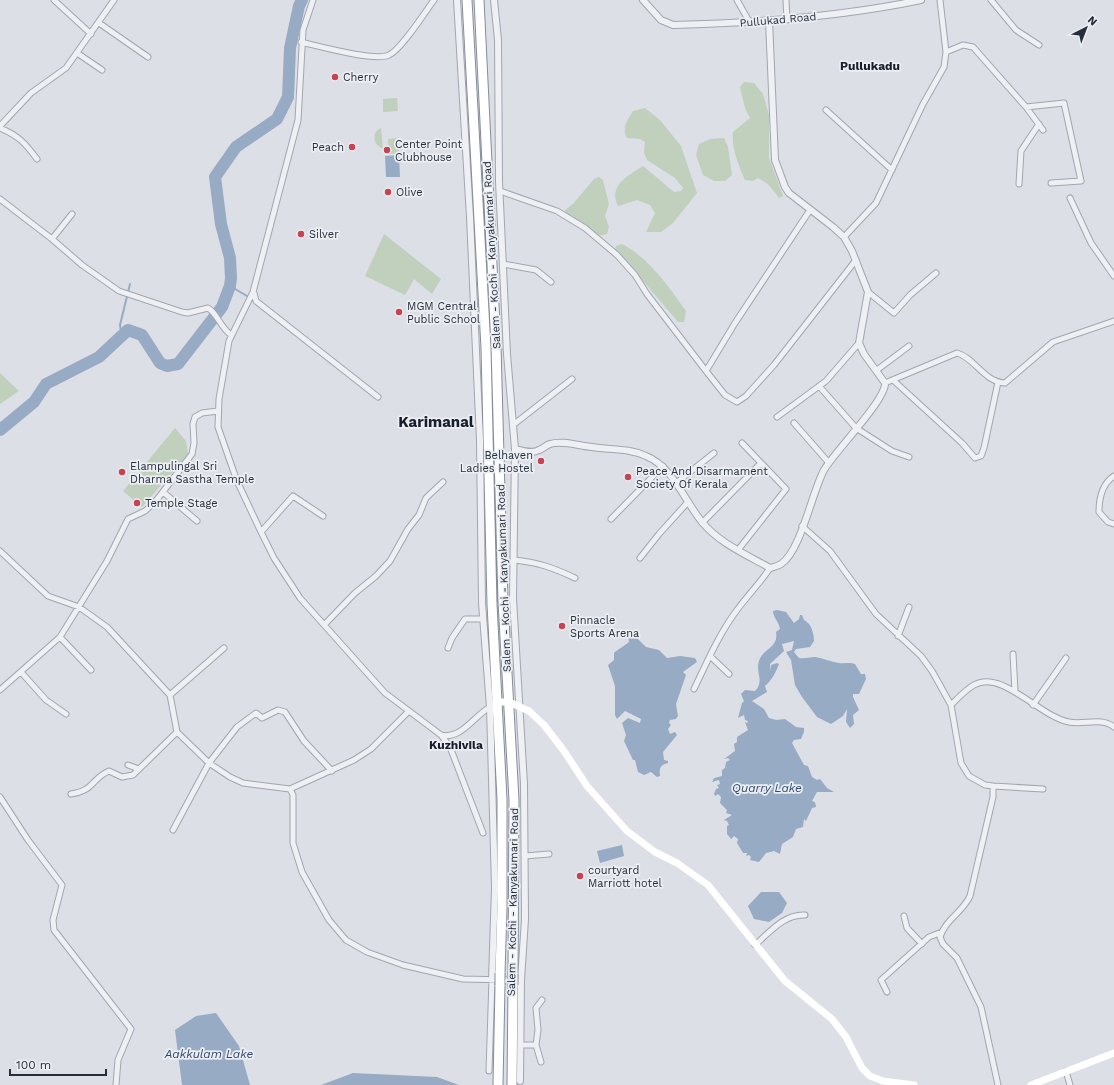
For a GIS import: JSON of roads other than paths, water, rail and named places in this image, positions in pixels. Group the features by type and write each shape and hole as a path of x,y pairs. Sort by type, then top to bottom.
{"highway":[{"name":"Salem - Kochi - Kanyakumari Road","path":"467,0 486,348 494,704 502,837 498,1085"},
{"name":"Salem - Kochi - Kanyakumari Road","path":"479,0 496,346 502,601 514,808 513,974 517,983 516,1083"}],"main road":[{"path":"494,704 509,702 520,705 529,710 544,725 587,786 627,831 655,852 677,863 708,886 785,981 832,1019 846,1037 862,1068 870,1076 883,1081 914,1085"},
{"path":"1031,1085 1114,1053"}],"street":[{"path":"54,0 91,34"},
{"path":"37,159 16,134 0,127 31,93 66,68 114,0"},
{"path":"313,0 303,30 298,120 254,292 231,335 219,399 218,427 237,481 260,532 274,558 300,598 325,624 385,693 408,712 441,735 450,747 483,833"},
{"path":"302,42 377,58 390,55 401,44 434,0"},
{"path":"458,0 478,401 483,619 494,704 495,888 489,1071"},
{"path":"494,0 498,40 500,191 507,354 516,449 513,599 520,705 525,856 525,919 517,983 521,1045 516,1083"},
{"name":"Pullukad Road","path":"643,0 661,20 666,24 673,25 769,22 840,15 921,0"},
{"path":"738,0 750,22"},
{"path":"786,0 787,20"},
{"path":"844,238 876,203 923,104 944,68 946,52 940,0"},
{"path":"991,0 1016,30 1039,45"},
{"path":"769,22 775,160 785,187 789,193 844,238 856,260 868,292 894,313 910,295 936,273"},
{"path":"99,23 148,57"},
{"path":"946,52 963,45 974,47 1026,107 1043,130"},
{"path":"76,53 102,70"},
{"path":"1026,107 1064,103 1081,181 1051,183"},
{"path":"826,110 892,170"},
{"path":"0,116 5,121"},
{"path":"1019,184 1021,151 1039,124"},
{"path":"500,191 557,211 585,228 617,256 635,275 647,294 725,395 737,402 746,396 774,365 856,260"},
{"path":"1070,198 1091,243 1114,276"},
{"path":"0,199 52,239 82,265 119,292 171,310 188,313 208,308 212,311 222,328 231,335"},
{"path":"706,371 735,323 810,210"},
{"path":"52,239 72,214"},
{"path":"504,264 536,270 551,282"},
{"path":"254,292 256,301 378,397"},
{"path":"777,417 826,381 859,343 868,292"},
{"path":"885,383 957,353 964,355 976,367 998,382 1006,383 1053,342 1114,321"},
{"path":"694,689 710,656 737,609 760,583 770,568 782,563 795,545 817,483 829,463 876,404 885,389 885,383 864,354 859,343"},
{"path":"877,370 909,346"},
{"path":"513,425 572,379"},
{"path":"893,380 962,443 975,458 981,456 984,448 998,382"},
{"path":"819,386 856,428 892,451 909,457"},
{"path":"0,690 60,637 107,561 128,519 145,511 163,492 192,454 194,443 193,424 195,417 202,413 218,411"},
{"path":"794,423 829,463"},
{"path":"738,550 786,489 742,443"},
{"path":"516,449 529,452 538,451 550,444 567,444 625,450 647,456 663,466 672,474 676,484 702,523 719,538 770,568"},
{"path":"676,484 714,453"},
{"path":"702,523 761,463"},
{"path":"611,519 663,466"},
{"path":"1114,476 1110,479 1099,498 1099,512 1108,522 1114,524"},
{"path":"325,624 355,593 376,576 390,561 408,529 420,515 426,498 443,482"},
{"path":"163,492 197,521"},
{"path":"260,532 294,496 323,516"},
{"path":"640,558 658,534 688,502"},
{"path":"802,526 830,551 876,614 921,656 932,671 951,705 961,763 969,776 985,785 1043,789"},
{"path":"0,550 48,596 79,607 107,627 170,695 177,732 209,763 230,777 243,783 290,789 332,771 354,760 371,748 408,712"},
{"path":"514,560 532,561 547,565 575,578"},
{"path":"898,636 909,607"},
{"path":"448,648 452,638 465,619 483,619"},
{"path":"60,637 91,670"},
{"path":"170,695 224,648"},
{"path":"1013,654 1015,691"},
{"path":"710,656 729,674"},
{"path":"1033,705 1066,658"},
{"path":"21,672 46,700 66,714"},
{"path":"951,705 975,684 991,681 1015,691 1045,713 1070,722 1106,722 1114,727"},
{"path":"441,735 448,737 458,733 481,712 494,704"},
{"path":"173,830 209,763 237,727 256,713 262,718 278,710 285,712 304,741 332,771"},
{"path":"71,794 83,793 103,774 109,771 126,778 139,769 177,732"},
{"path":"128,765 139,769"},
{"path":"887,992 881,980 929,937 942,932 963,909 970,896 993,797 993,786"},
{"path":"290,789 293,795 293,843 302,872 329,920 346,940 367,952 403,965 463,979 492,979 517,983"},
{"path":"0,797 28,840 62,885 53,920 54,930 131,1029 118,1060 116,1085"},
{"path":"525,856 549,854"},
{"path":"755,945 782,922 796,915 805,915"},
{"path":"904,916 907,928 922,944"},
{"path":"942,932 941,940 957,958 981,1007 998,1085"},
{"path":"541,1062 536,1045 538,1030 536,1008 542,1000"},
{"path":"521,1045 536,1045"},
{"path":"1066,1071 1070,1085"}],"water":[{"path":"399,155 400,177 386,177 385,156"},
{"name":"Quarry Lake","path":"777,610 786,612 794,623 799,619 800,615 802,615 804,620 809,623 812,629 814,641 810,647 796,649 794,652 799,658 815,657 841,663 855,664 861,674 865,674 866,679 859,694 853,694 859,710 853,715 854,724 850,728 846,722 847,709 843,716 831,724 817,717 802,697 795,685 791,660 786,652 792,650 794,641 782,644 784,651 770,664 770,671 771,665 777,663 779,664 774,676 765,686 767,692 752,701 764,709 769,718 776,720 785,719 796,727 804,728 801,739 794,740 792,743 804,765 808,766 812,777 817,780 820,779 827,788 834,792 817,792 812,801 815,802 816,807 812,808 806,821 804,819 803,827 796,829 793,837 782,844 780,854 774,851 766,853 759,862 750,860 751,857 749,855 746,856 747,853 743,853 737,843 738,839 734,836 731,839 727,834 727,826 729,825 727,821 724,820 732,815 726,813 727,810 720,803 721,797 718,794 715,796 714,794 716,789 719,788 717,785 720,784 719,780 712,782 714,778 722,776 722,770 725,768 726,762 730,760 728,758 724,759 735,751 734,744 737,742 737,737 748,730 745,722 747,723 748,721 745,720 744,715 738,718 742,703 744,701 741,694 745,690 755,691 758,687 760,680 758,669 759,661 764,653 773,645 776,632 780,629 773,613 773,611"},
{"path":"628,636 635,636 646,647 659,650 667,658 680,656 695,658 697,662 683,672 686,675 676,704 678,716 676,719 670,720 669,723 671,725 668,729 670,734 675,732 677,735 663,752 664,760 668,761 668,763 662,766 660,769 660,776 657,777 651,772 644,775 638,772 635,760 633,760 624,741 626,735 622,723 628,718 640,723 641,719 625,711 617,719 615,715 615,686 608,665 614,660 614,653 629,642"},
{"path":"622,845 624,856 600,863 597,851"},
{"path":"761,892 779,892 787,903 782,913 769,922 754,919 748,906"},
{"name":"Aakkulam Lake","path":"216,1013 239,1046 250,1085 182,1085 175,1030 196,1016"},
{"path":"353,1073 437,1077 459,1085 321,1085"}],"waterway":[{"path":"0,430 34,402 46,384 99,357 128,330 142,335 160,363 167,366 178,364 222,307 230,286 230,258 221,224 215,177 236,147 277,119 288,97 290,48 299,6 302,0"},
{"path":"122,337 120,325 130,284"},
{"path":"230,286 247,296"}],"place":[{"name":"Cherry","path":"335,77"},
{"name":"Peach","path":"352,147"},
{"name":"Center Point Clubhouse","path":"387,150"},
{"name":"Olive","path":"388,192"},
{"name":"Silver","path":"301,234"},
{"name":"MGM Central Public School","path":"399,312"},
{"name":"Belhaven Ladies Hostel","path":"541,461"},
{"name":"Elampulingal Sri Dharma Sastha Temple","path":"122,472"},
{"name":"Peace And Disarmament Society Of Kerala","path":"628,477"},
{"name":"Temple Stage","path":"137,503"},
{"name":"Pinnacle Sports Arena","path":"562,626"},
{"name":"courtyard Marriott hotel","path":"580,876"}],"district":[{"name":"Pullukadu","path":"870,66"},
{"name":"Karimanal","path":"436,422"},
{"name":"Kuzhivila","path":"456,745"}]}
